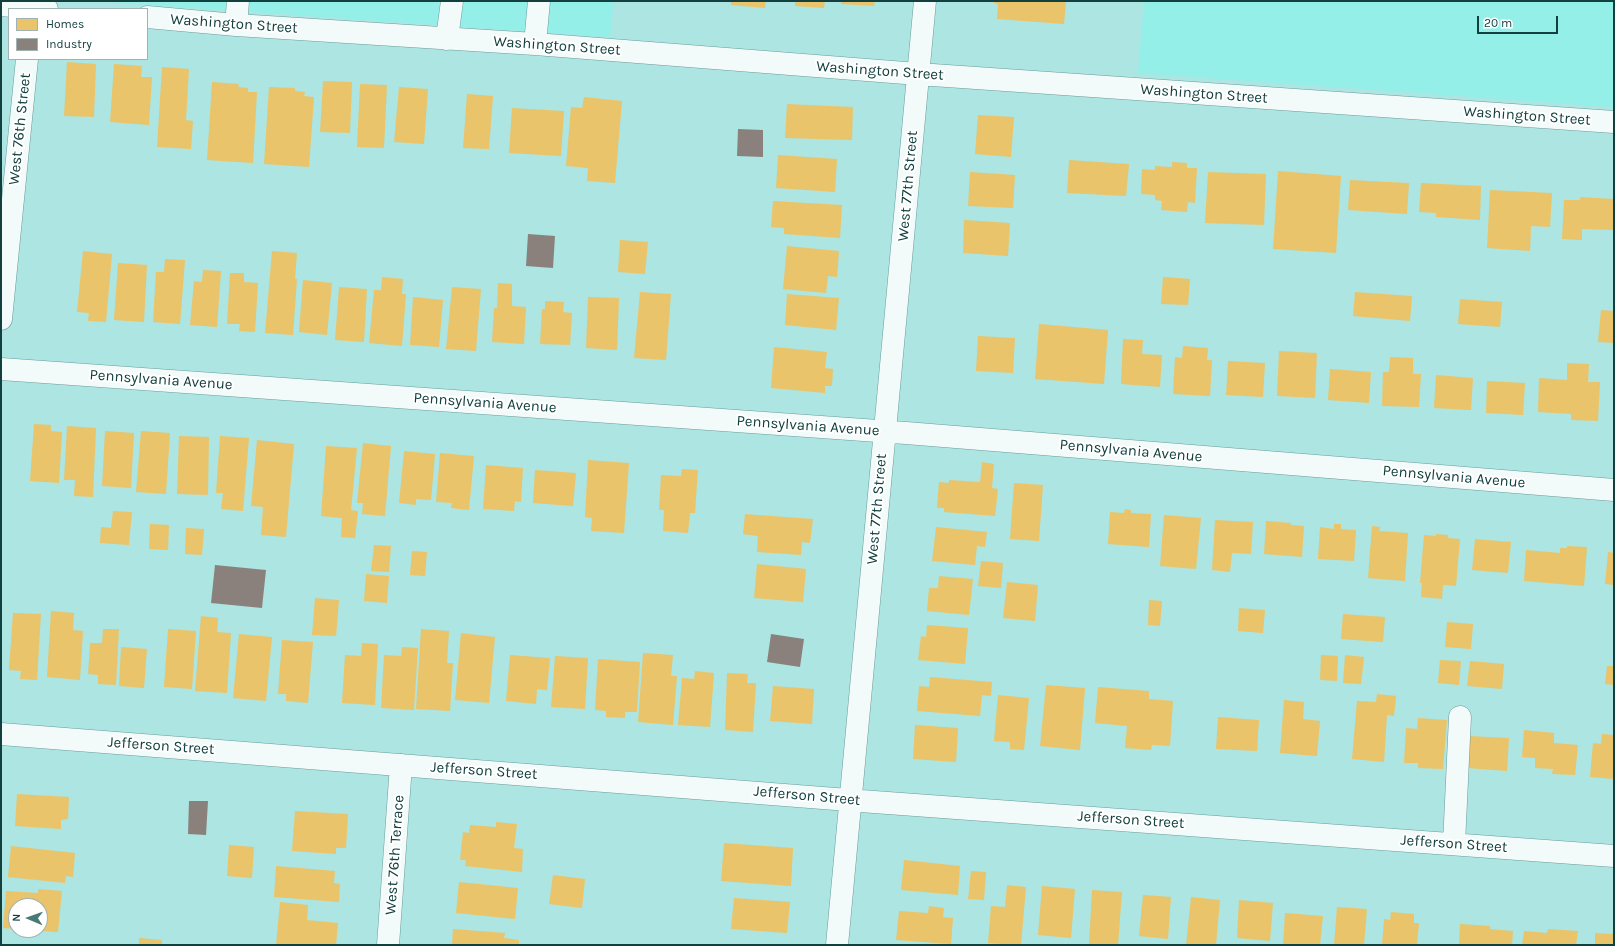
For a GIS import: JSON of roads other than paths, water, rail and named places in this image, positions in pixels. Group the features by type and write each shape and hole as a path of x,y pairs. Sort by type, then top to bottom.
{"street":[{"path":"236,25 238,1"},
{"path":"447,39 452,1"},
{"path":"535,44 539,1"},
{"name":"West 77th Street","path":"838,945 884,432 925,1"},
{"path":"1,5 36,7"},
{"name":"Washington Street","path":"148,18 535,44 918,74 1614,122"},
{"name":"West 76th Street","path":"1,319 27,60"},
{"name":"Pennsylvania Avenue","path":"1,369 884,432 1614,490"},
{"path":"1454,844 1460,717"},
{"name":"Jefferson Street","path":"1,734 851,800 1614,856"},
{"name":"West 76th Terrace","path":"388,945 401,765"}]}
